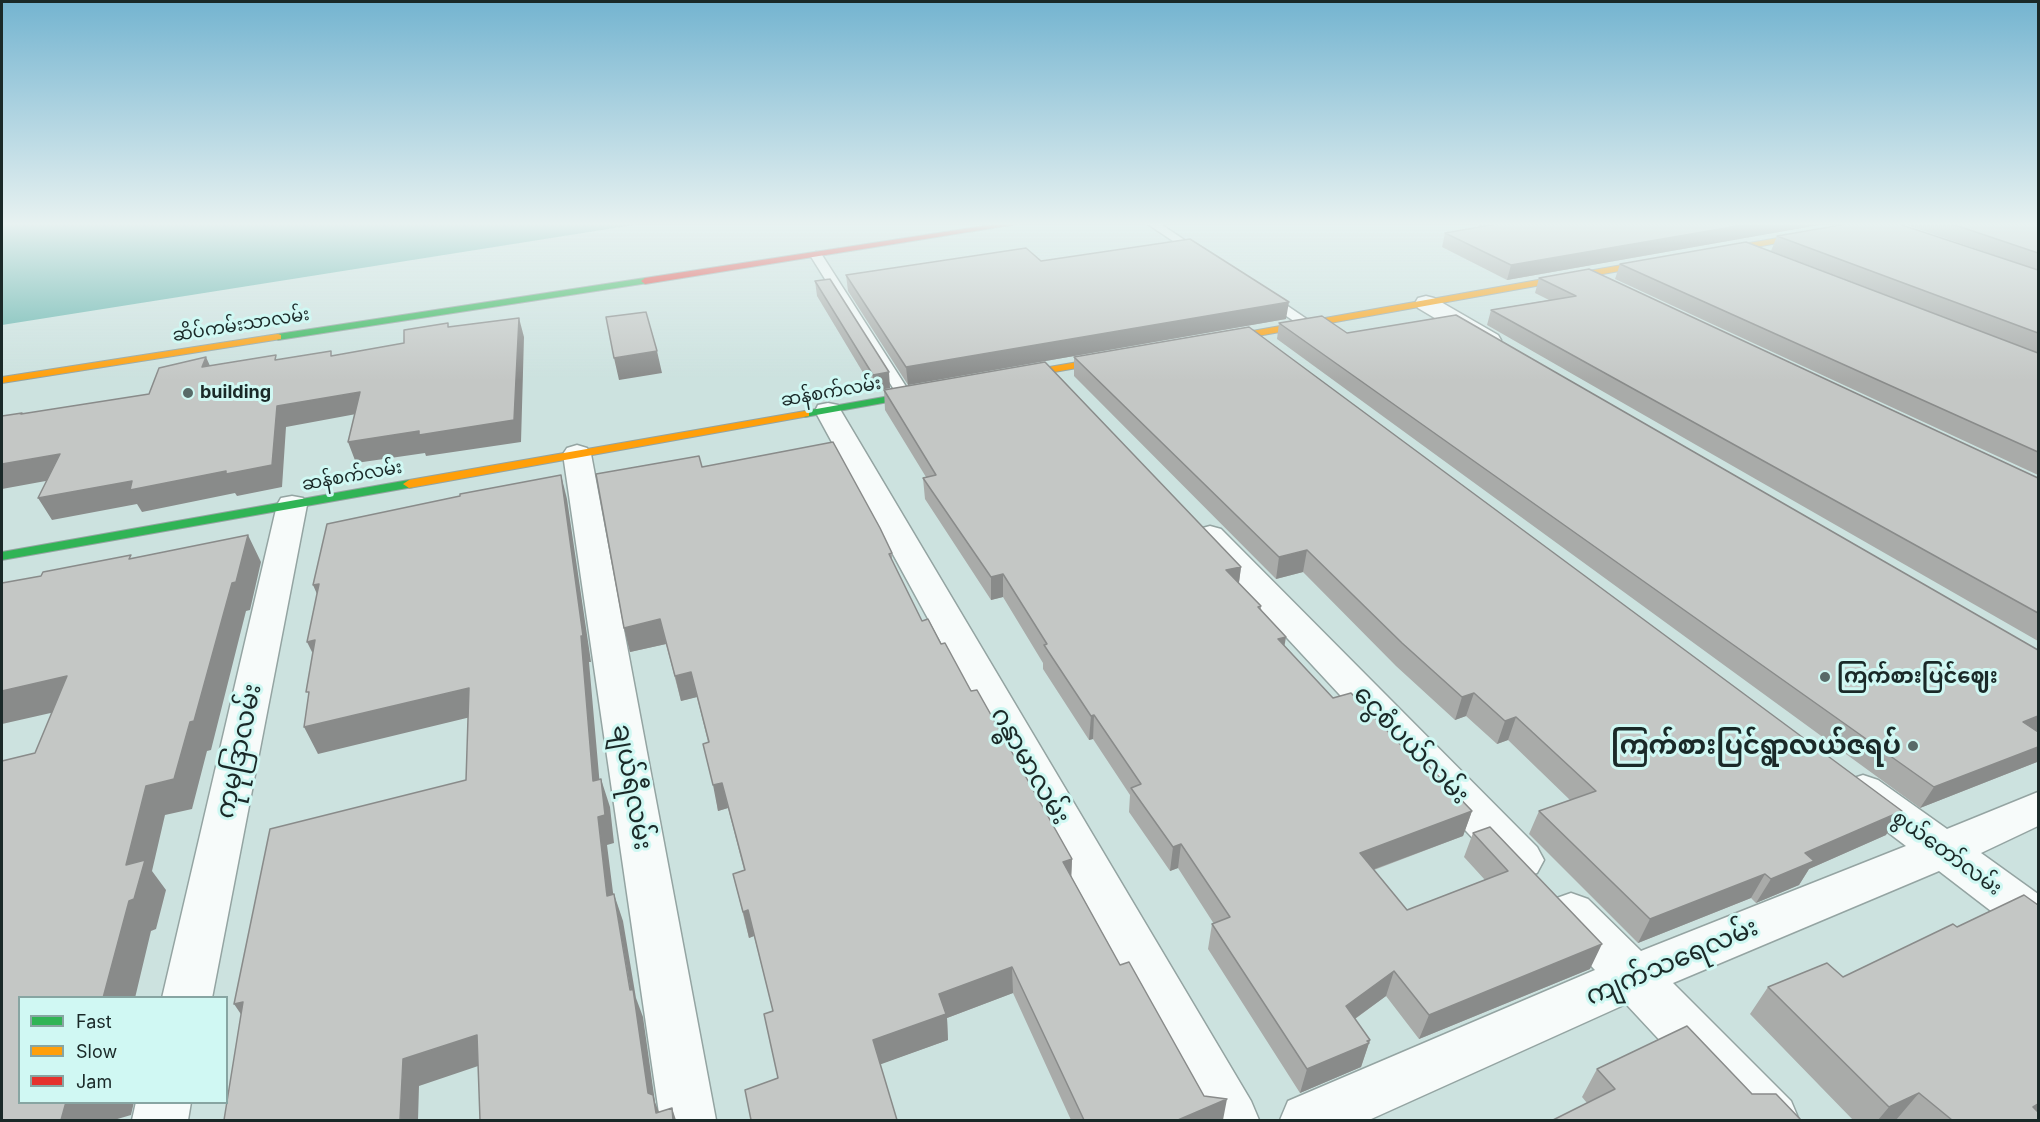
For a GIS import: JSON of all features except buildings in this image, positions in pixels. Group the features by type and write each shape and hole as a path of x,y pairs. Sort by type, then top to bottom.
{"street":[{"name":"ဆိပ်ကမ်းသာလမ်း","path":"2,380 683,275"},
{"path":"1204,342 1579,275"},
{"path":"1590,275 1619,290"},
{"path":"1426,303 1508,350"},
{"path":"1251,334 1289,363"},
{"path":"995,380 1134,355"},
{"path":"1052,370 1084,404"},
{"name":"ဆန်စက်လမ်း","path":"2,556 939,390"},
{"name":"ဂန္ဓာမာလမ်း","path":"828,411 1231,1120"},
{"name":"ချယ်ရီလမ်း","path":"577,454 688,1120"},
{"name":"ကုမုဒြာလမ်း","path":"187,996 292,505"},
{"name":"ငွေစံပယ်လမ်း","path":"1182,506 1771,1120"},
{"name":"စွယ်တော်လမ်း","path":"1836,772 2038,920"},
{"name":"ကျက်သရေလမ်း","path":"1308,1120 1633,977 2038,808"},
{"path":"160,1120 164,1104"}],"lane":[{"path":"829,275 905,396"},
{"path":"1260,293 1308,324"}],"water":[{"path":"2,275 315,275 2,325"}],"traffic: fast":[{"path":"278,337 645,281"},
{"path":"805,414 929,392"},
{"path":"2,556 409,484"}],"traffic: slow":[{"path":"1213,341 1581,275"},
{"path":"2,380 278,337"},
{"path":"1009,377 1118,358"},
{"path":"409,484 805,414"}],"traffic: jam":[{"path":"645,281 681,275"}],"place":[{"name":"building","path":"188,393"},
{"name":"ကြက်စားပြင်ဈေး","path":"1825,677"},
{"name":"ကြက်စားပြင်ရွာလယ်ဇရပ်","path":"1913,746"}]}
